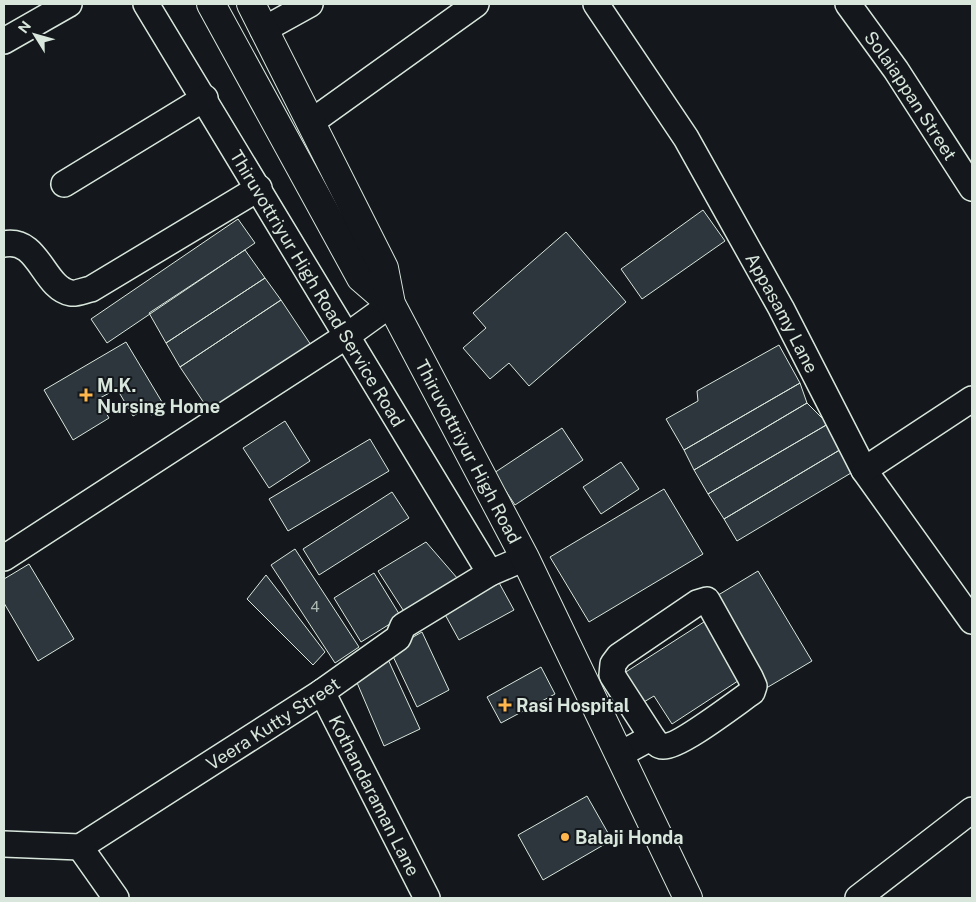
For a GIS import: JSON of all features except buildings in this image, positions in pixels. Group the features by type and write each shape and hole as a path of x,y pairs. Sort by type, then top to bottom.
{"main road":[{"path":"211,4 361,278 391,304"},
{"name":"Thiruvottriyur High Road","path":"251,4 384,268 391,304 525,558 688,898"}],"street":[{"path":"4,41 69,4"},
{"name":"Thiruvottriyur High Road Service Road","path":"146,4 205,98 490,573"},
{"path":"264,30 310,4"},
{"path":"310,123 476,4"},
{"name":"Appasamy Lane","path":"596,4 686,138 780,308 864,470 972,621"},
{"name":"Solaiappan Street","path":"851,5 896,70 972,188"},
{"path":"64,184 205,98"},
{"path":"4,244 14,242 24,246 63,290 73,293 91,289 259,188"},
{"path":"4,558 348,335 391,304"},
{"path":"864,470 972,399"},
{"name":"Veera Kutty Street","path":"80,847 322,692 356,666 398,638 403,626 490,573 525,558"},
{"path":"583,678 613,664 619,656 666,624 697,603 707,600 754,686 752,692 680,741 665,747 658,745 652,737 612,675 613,664"},
{"name":"Kothandaraman Lane","path":"322,692 427,898"},
{"path":"619,755 652,737"},
{"path":"858,898 972,810"},
{"path":"4,844 80,847 116,898"}],"place":[{"name":"M.K. Nursing Home","path":"86,395"},
{"name":"Rasi Hospital","path":"505,705"},
{"name":"Balaji Honda","path":"565,837"}]}
